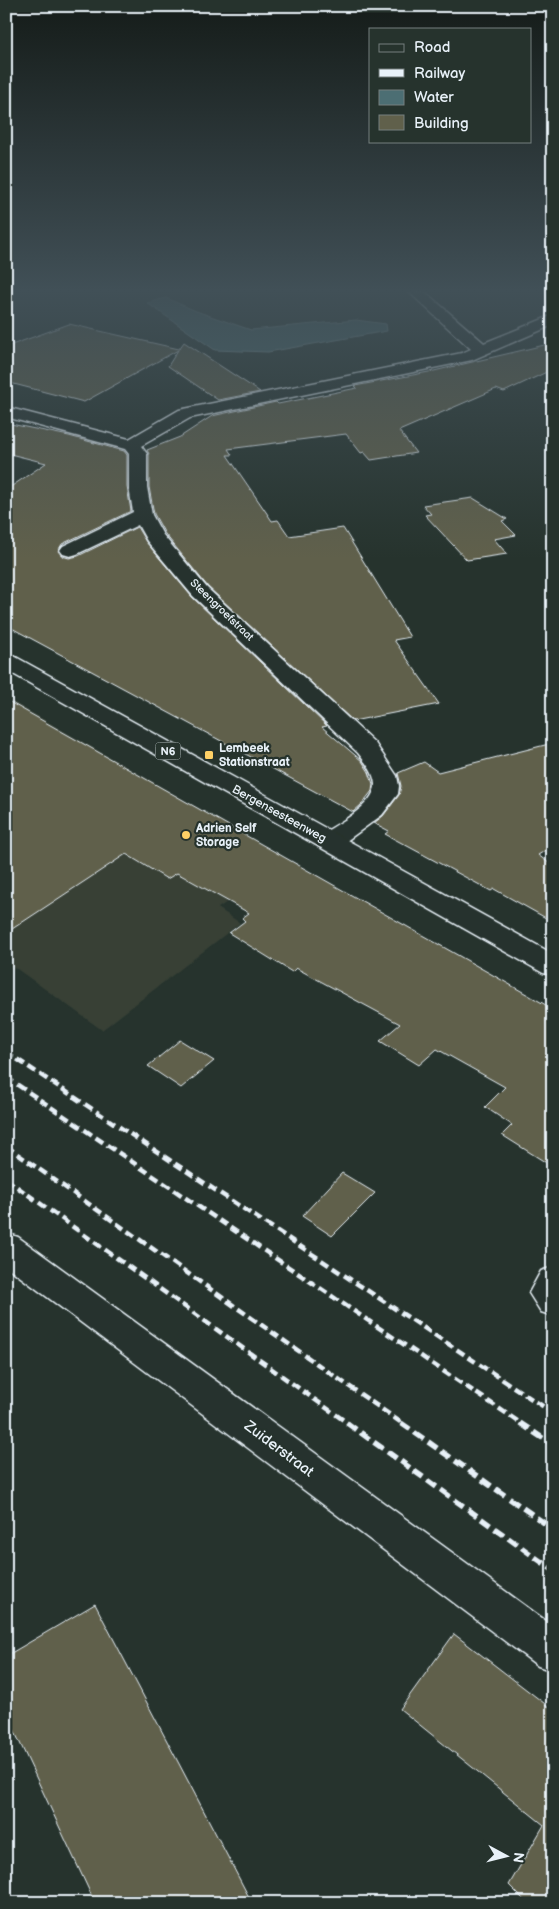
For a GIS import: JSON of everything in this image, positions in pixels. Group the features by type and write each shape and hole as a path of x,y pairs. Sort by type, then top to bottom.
{"street":[{"path":"6,412 131,445 185,414 347,381"},
{"name":"Steengroefstraat","path":"131,445 138,454 138,487 143,515 154,537 200,592 367,748 384,774 388,787 379,806 329,841"},
{"path":"70,550 143,515"},
{"name":"Bergensesteenweg","path":"6,661 553,966"},
{"name":"Zuiderstraat","path":"6,1247 553,1650"},
{"path":"553,1281 546,1293 553,1302"}],"shaded area":[{"path":"6,698 291,861 218,908 240,923 102,1030 17,969 6,967"}],"building":[{"path":"6,381 122,381 84,402"},
{"path":"190,381 243,381 260,392 218,400"},
{"path":"381,381 527,381 504,392 496,389 399,431 416,453 371,460 364,452 361,453 346,434 228,449 232,455 227,455 272,521 278,520 289,536 343,528 410,637 394,640 439,704 353,721 208,587 165,534 154,514 149,487 149,454 147,450 180,437 212,416 276,402 278,404 357,388 355,386"},
{"path":"6,423 69,436 124,451 127,455 127,487 131,511 62,544 58,551 62,556 69,558 78,556 137,527 146,542 192,597 327,726 322,727 362,761 369,772 373,784 372,791 361,805 353,812 6,625 6,490 46,463 6,453"},
{"path":"473,498 507,519 502,521 516,535 494,539 507,554 467,560 425,515 431,514 423,505"},
{"path":"6,700 553,1009 553,1167 502,1135 512,1125 485,1107 505,1087 437,1049 419,1065 380,1041 400,1024 296,968 292,972 229,933 245,921 242,918 249,913 177,873 167,879 126,854 6,933"},
{"path":"553,743 553,846 538,855 553,866 553,922 494,889 491,891 385,834 389,831 374,823 383,816 399,795 401,786 398,773 424,762 438,772"},
{"path":"180,1040 214,1061 181,1088 148,1066"},
{"path":"342,1173 375,1193 332,1236 302,1216"},
{"path":"95,1604 252,1903 95,1903 6,1713 6,1656"},
{"path":"454,1634 553,1710 553,1903 527,1903 509,1885 544,1825 400,1709"}],"railway":[{"path":"6,1052 553,1413"},
{"path":"6,1077 522,1424"},
{"path":"6,1146 403,1424"},
{"path":"6,1179 349,1424"},
{"path":"347,1423 553,1570"},
{"path":"401,1423 553,1529"},
{"path":"520,1423 553,1445"}],"place":[{"name":"Lembeek Stationstraat","path":"209,755"},
{"name":"Adrien Self Storage","path":"186,835"}]}
